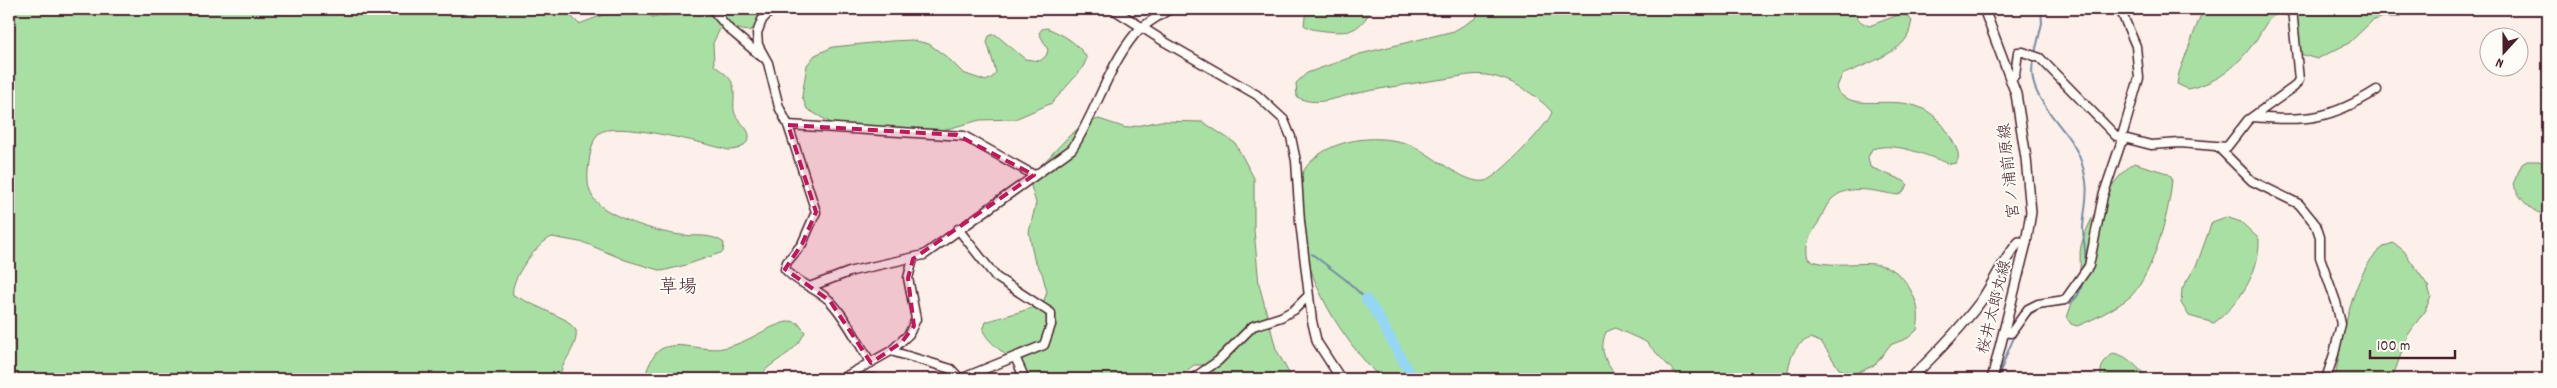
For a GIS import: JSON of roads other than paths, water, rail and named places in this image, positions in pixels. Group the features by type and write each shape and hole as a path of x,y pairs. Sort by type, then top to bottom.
{"main road":[{"name":"宮ノ浦前原線","path":"1910,379 1966,320 1982,300 2008,254 2019,242 2026,243 2031,212 2026,158 2016,94 1984,9"},
{"name":"桜井太郎丸線","path":"1992,379 2026,243"}],"street":[{"path":"712,9 730,29 768,63"},
{"path":"772,9 762,20 757,33 758,45 768,63 777,100 788,125 816,212 802,244 784,267 788,274 812,286 830,301 871,363"},
{"path":"1113,9 1257,95 1284,120 1291,137 1296,161 1308,296 1317,342 1341,379"},
{"path":"812,286 852,271 913,259 924,254 1072,149 1084,130 1113,68 1136,33 1170,9"},
{"path":"2004,332 2011,333 2028,309 2038,304 2065,300 2072,293 2089,266 2103,196 2124,138 2139,78 2136,46 2120,9"},
{"path":"2011,79 2015,75 2018,52 2032,55 2040,58 2116,136 2151,145 2195,144 2219,148 2231,144 2253,117 2294,87 2299,80 2292,9"},
{"path":"2253,117 2297,120 2322,117 2355,104 2377,90"},
{"path":"788,125 870,132 957,135 972,140 1034,175"},
{"path":"2219,148 2252,181 2299,204 2316,225 2320,237 2320,257 2340,317 2336,346 2326,379"},
{"path":"892,351 951,369 960,379 1044,345 1051,325 1051,313 996,277 958,229"},
{"path":"841,379 892,351 910,334 916,319 908,278 913,259"},
{"path":"1192,379 1218,361 1253,326 1288,314 1308,296"},
{"path":"1015,357 1025,379"}],"waterway":[{"path":"2035,53 2042,23 2041,9"},
{"path":"2034,58 2032,73 2040,99 2075,148 2084,171 2087,188 2083,228 2086,256 2085,266"},
{"path":"1312,254 1346,280 1366,299"},
{"path":"1998,379 2012,342 2028,316 2042,308 2069,303 2075,299 2083,281"},
{"path":"1366,299 1375,311 1413,379"}],"district":[{"name":"草場","path":"678,288"}]}
